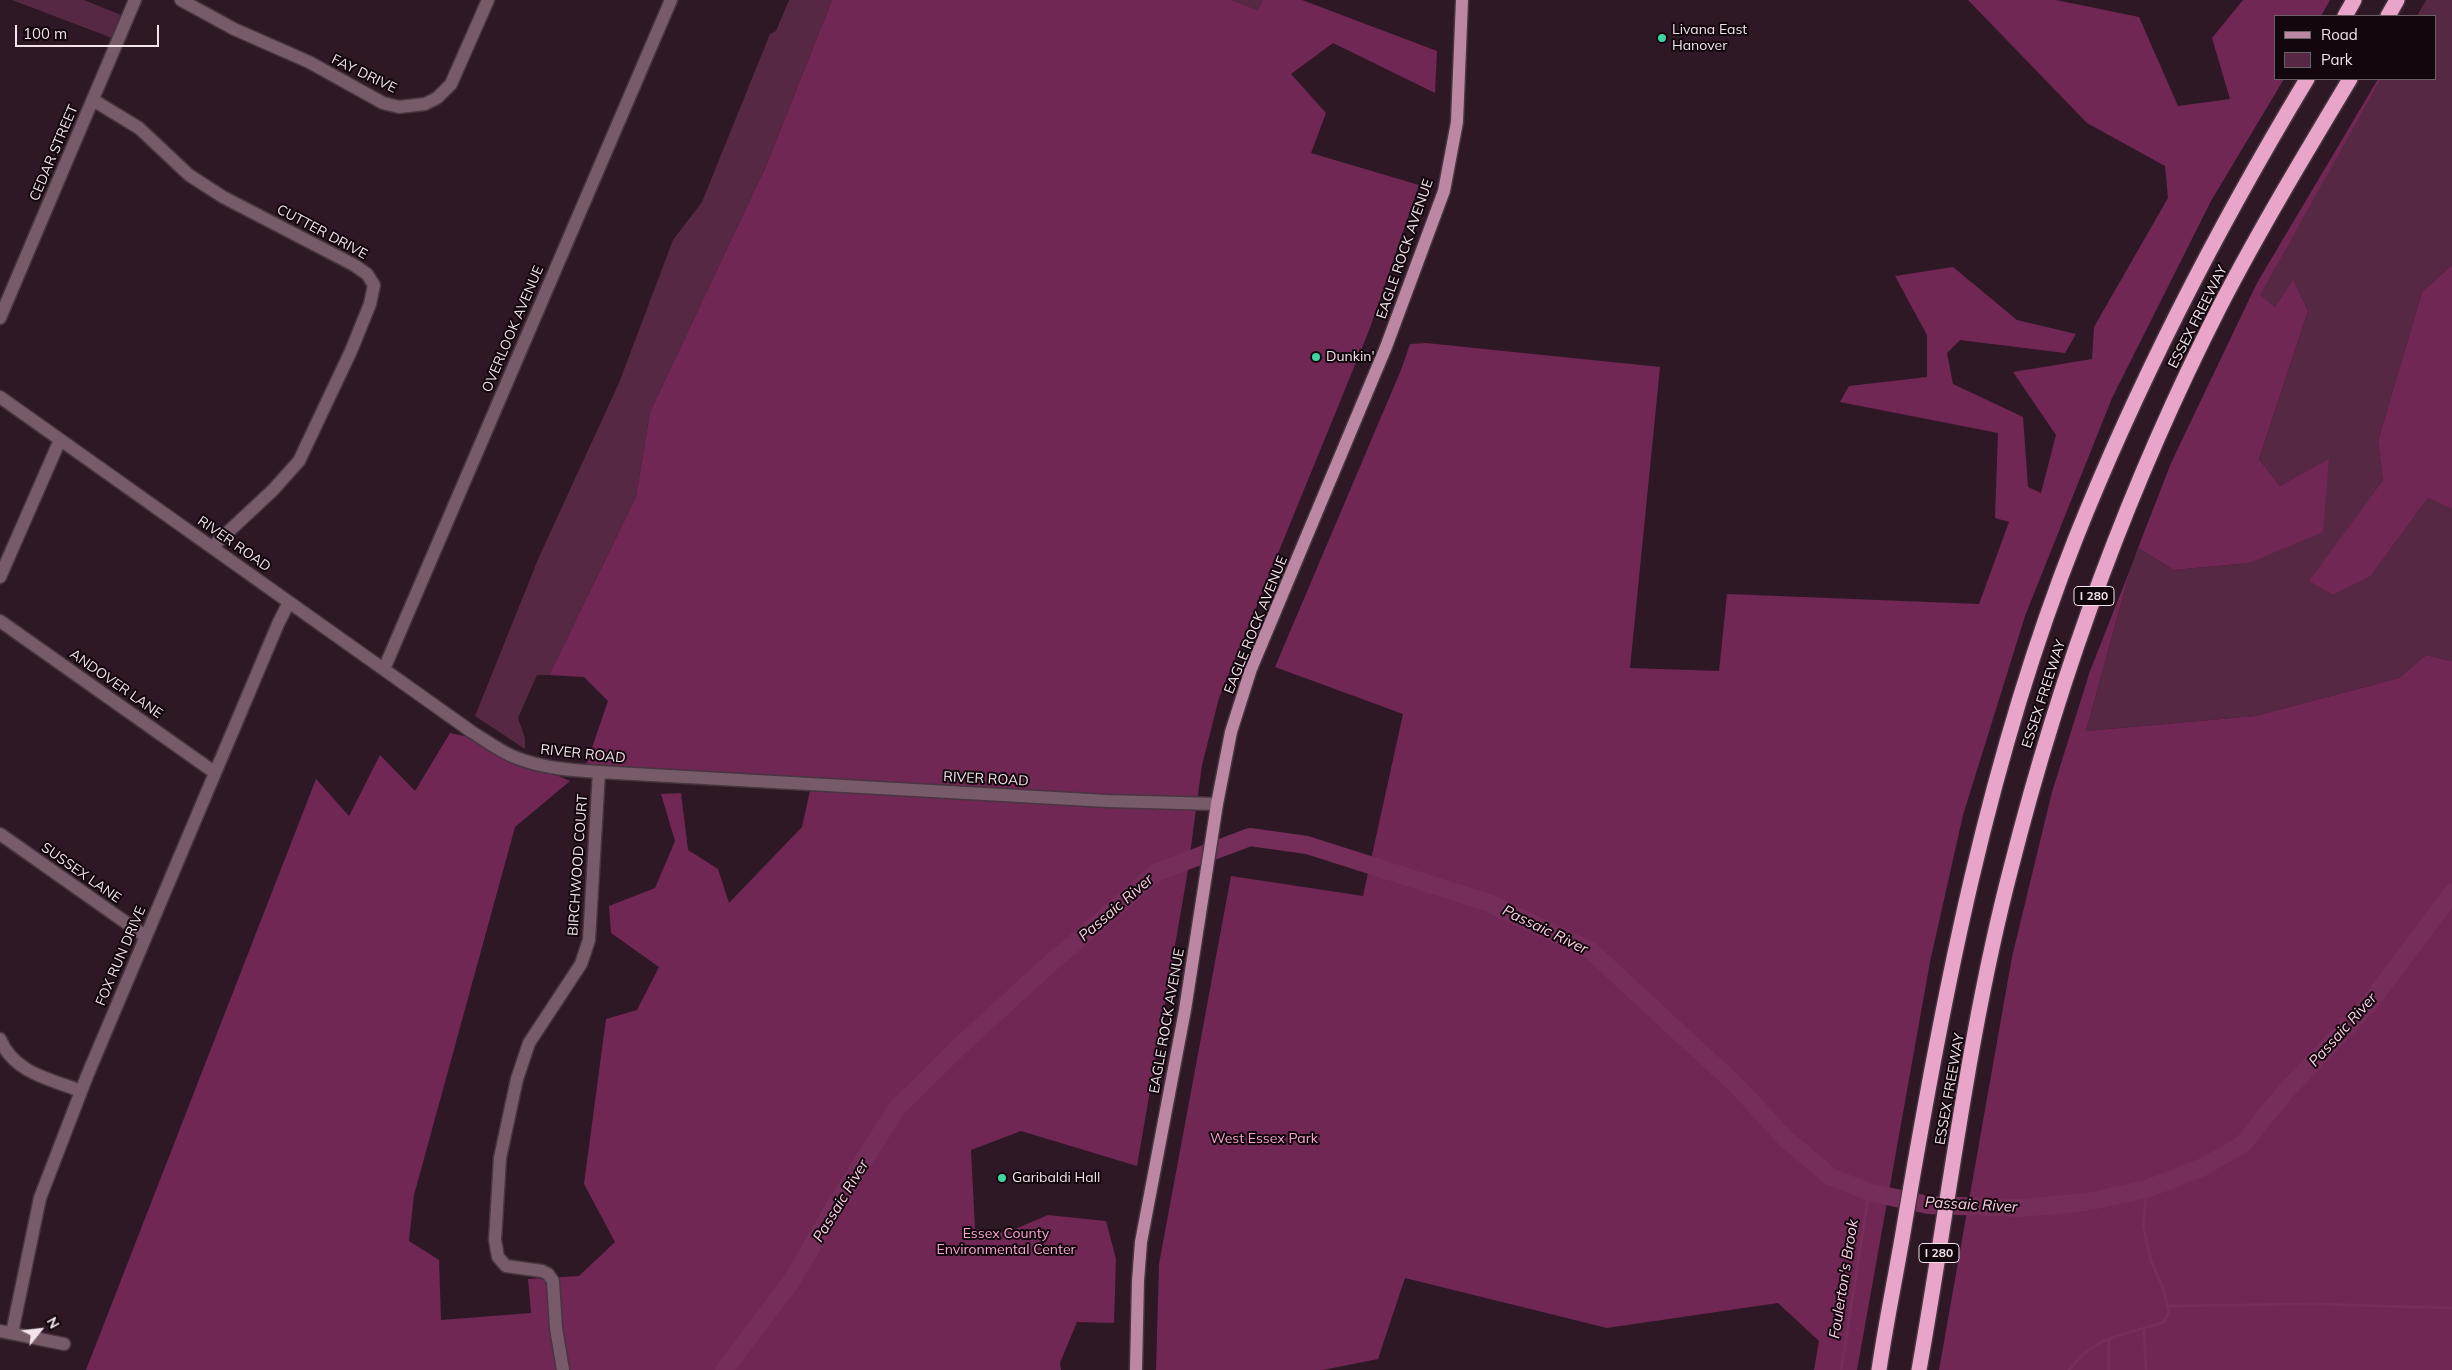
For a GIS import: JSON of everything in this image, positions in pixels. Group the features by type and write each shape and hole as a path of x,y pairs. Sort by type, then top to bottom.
{"highway":[{"path":"2346,15 2354,0"},
{"path":"2389,15 2397,0"},
{"name":"ESSEX FREEWAY","path":"1879,1370 1915,1156 1952,966 1980,844 2012,728 2052,604 2101,476 2176,314 2223,223 2306,80"},
{"name":"ESSEX FREEWAY","path":"1919,1370 1977,1024 2010,870 2038,766 2082,626 2112,546 2184,380 2259,234 2349,80"}],"main road":[{"name":"EAGLE ROCK AVENUE","path":"1136,1370 1141,1242 1185,1010 1204,898 1216,804 1231,732 1251,670 1386,347 1444,191 1457,122 1462,0"}],"street":[{"name":"CEDAR STREET","path":"0,318 135,0"},
{"name":"FAY DRIVE","path":"181,0 234,28 308,62 383,103 399,107 425,104 446,90 454,79 488,0"},
{"name":"OVERLOOK AVENUE","path":"384,670 671,0"},
{"name":"CUTTER DRIVE","path":"93,100 139,128 196,179 223,197 354,266 367,274 374,285 370,304 351,351 299,461 273,490 212,547"},
{"name":"RIVER ROAD","path":"0,397 472,732 510,755 543,766 599,772 1107,801 1216,804"},
{"path":"0,577 60,440"},
{"name":"FOX RUN DRIVE","path":"6,1332 36,1211 81,1090 214,772 278,624 290,602"},
{"name":"ANDOVER LANE","path":"0,621 214,772"},
{"name":"BIRCHWOOD COURT","path":"563,1370 556,1328 553,1281 548,1274 542,1271 506,1266 498,1257 495,1240 500,1158 522,1061 537,1028 581,964 587,946 599,772"},
{"name":"SUSSEX LANE","path":"0,834 145,936"},
{"path":"0,1039 7,1053 26,1070 81,1090"},
{"path":"6,1332 64,1344"}],"green space":[{"path":"12,0 84,0 121,15 112,38"},
{"path":"789,0 832,0 766,166 650,412 636,497 549,675 537,675 518,718 525,738 525,749 475,716 539,557 619,383 673,240 702,202 770,34 776,31"},
{"name":"Essex County Environmental Center","path":"832,0 1231,0 1258,10 1263,0 1302,0 1437,51 1435,93 1333,43 1291,74 1326,113 1311,153 1419,185 1370,328 1219,698 1202,765 1187,876 1137,1166 1021,1131 971,1150 975,1229 1008,1232 1048,1215 1106,1221 1116,1259 1114,1323 1077,1322 1060,1363 1061,1370 86,1370 316,779 349,816 380,755 415,791 450,733 469,737 570,781 515,827 414,1195 409,1241 439,1260 441,1320 531,1313 528,1279 579,1276 615,1242 584,1184 606,1019 637,1010 659,967 611,933 609,906 655,888 675,841 661,794 681,793 688,850 718,869 729,903 802,827 811,786 583,774 608,701 584,677 549,675 636,497 650,412 766,166"},
{"path":"1231,0 1263,0 1258,10"},
{"name":"West Essex Park","path":"1968,0 2056,0 2139,17 2178,106 2230,99 2212,38 2243,0 2330,0 2322,15 2274,15 2274,80 2283,80 2211,201 2112,398 2025,616 1963,815 1930,962 1857,1370 1814,1370 1819,1341 1778,1303 1607,1328 1405,1278 1378,1359 1323,1370 1156,1370 1159,1264 1231,876 1363,896 1403,714 1275,667 1401,370 1410,344 1426,343 1660,367 1630,668 1719,671 1727,594 1979,604 2009,522 1995,518 1998,433 1840,402 1849,386 1927,377 1927,335 1895,276 1953,267 2017,320 2076,334 2065,353 1960,340 1947,353 1953,384 2023,417 2028,487 2041,493 2056,435 2013,372 2092,359 2094,327 2168,198 2165,166 2087,123"},
{"path":"2426,0 2452,0 2452,265 2422,292 2378,441 2383,480 2310,581 2333,595 2370,577 2428,498 2452,509 2452,661 2426,655 2399,678 2255,716 2086,731 2131,567 2138,548 2174,570 2249,563 2329,460 2280,486 2259,459 2308,311 2293,279 2275,307 2259,295 2380,80 2437,80 2437,15 2418,15"},
{"path":"2377,80 2380,80 2260,295 2275,307 2293,279 2308,311 2259,459 2280,486 2329,459 2323,532 2249,563 2174,570 2138,548 2171,463 2257,283"},
{"path":"2452,265 2452,509 2428,498 2370,577 2333,595 2309,581 2383,480 2378,441 2422,292"},
{"path":"2131,567 2086,731 2255,716 2399,678 2426,655 2452,661 2452,1370 1939,1370 2012,957 2052,792 2090,671"}],"waterway":[{"name":"Passaic River","path":"724,1370 791,1282 835,1206 897,1108 960,1046 1044,969 1157,872 1250,837 1307,845 1489,903 1591,951 1736,1085 1786,1139 1831,1177 1869,1192 1928,1205 2021,1208 2087,1202 2147,1189 2203,1167 2242,1145 2285,1092 2368,1005 2452,893"},
{"path":"2069,1370 2079,1358 2100,1343 2164,1322 2169,1312 2163,1288 2151,1261 2143,1226 2147,1189"},
{"name":"Foulerton's Brook","path":"1841,1370 1869,1192"},
{"path":"2167,1306 2313,1304 2452,1308"},
{"path":"2144,1329 2146,1370"},
{"path":"2109,1339 2109,1370"}],"place":[{"name":"Livana East Hanover","path":"1662,38"},
{"name":"Dunkin'","path":"1316,357"},
{"name":"Garibaldi Hall","path":"1002,1178"}]}
